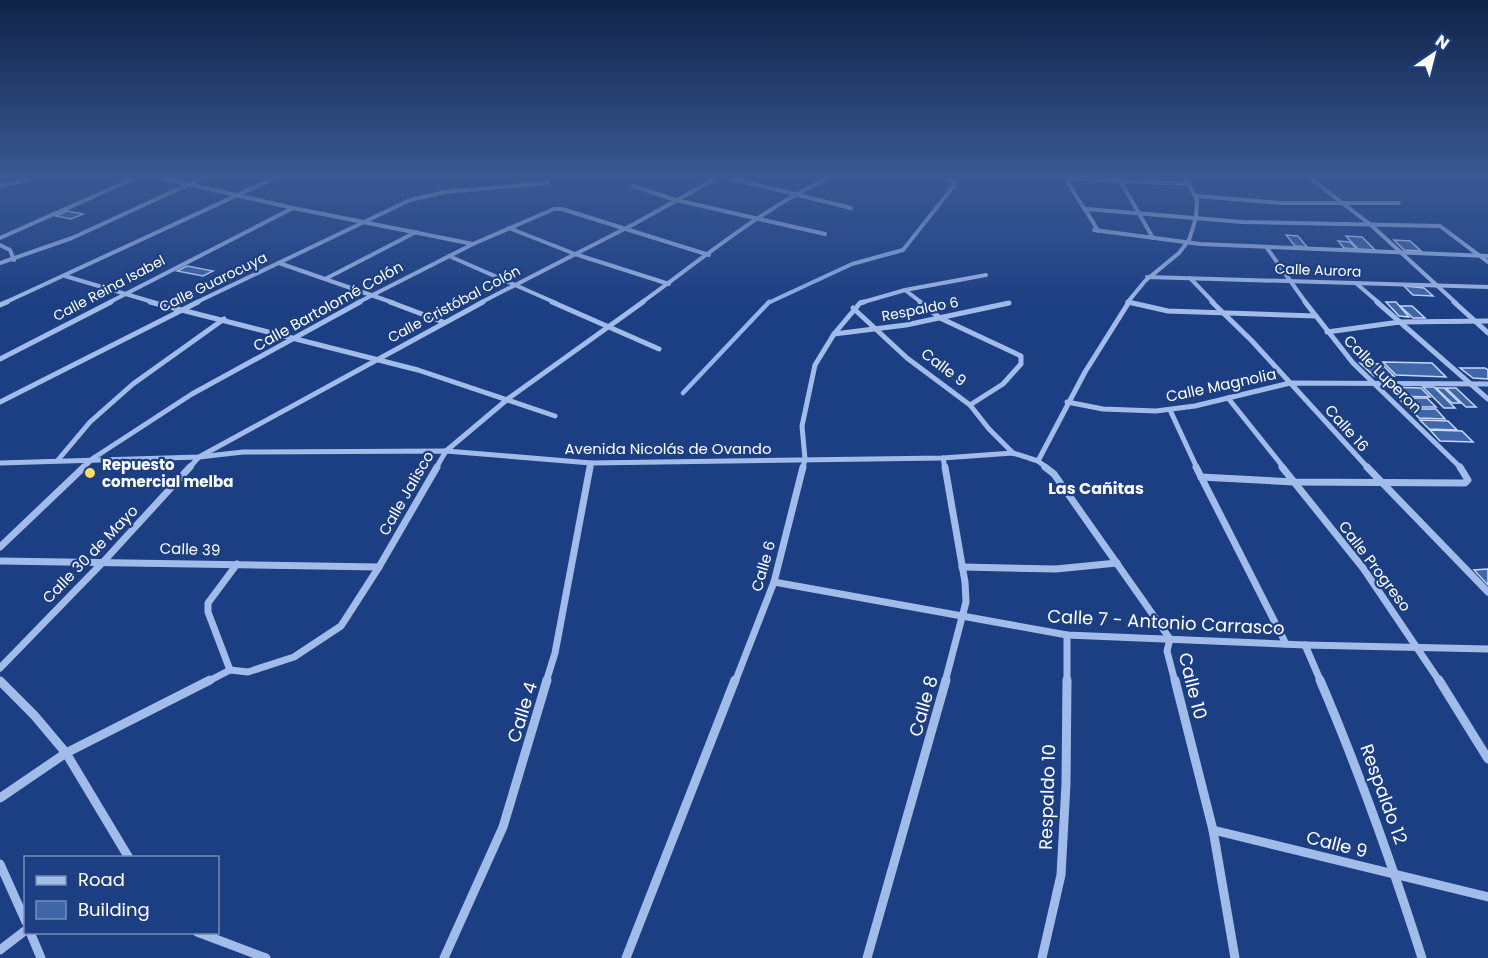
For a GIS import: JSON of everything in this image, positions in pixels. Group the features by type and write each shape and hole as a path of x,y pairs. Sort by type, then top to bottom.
{"street":[{"path":"0,238 41,220"},
{"path":"0,263 72,238 112,220"},
{"path":"0,305 187,220"},
{"name":"Calle Reina Isabel","path":"0,358 270,220"},
{"path":"352,220 474,244"},
{"name":"Calle Guarocuya","path":"0,402 181,310 368,220"},
{"name":"Calle Bartolomé Colón","path":"0,547 92,459 192,394 370,295 529,220"},
{"name":"Calle Bartolomé Colón","path":"594,220 709,255"},
{"name":"Calle Cristóbal Colón","path":"199,457 442,322 640,220"},
{"name":"Calle Jalisco","path":"0,798 66,753 230,670 248,672 294,657 336,631 379,567 446,452 509,398 758,220"},
{"path":"767,220 825,234"},
{"path":"1091,220 1096,231 1188,243 1488,256"},
{"path":"1142,220 1153,238"},
{"path":"1038,462 1067,402 1096,351 1147,277 1179,254 1188,243 1195,220"},
{"path":"1215,220 1440,226 1488,262"},
{"path":"1361,220 1488,333"},
{"path":"509,228 575,254 669,284"},
{"path":"327,278 417,231"},
{"path":"0,245 10,250 14,260"},
{"name":"Calle Luperon","path":"1267,248 1327,332 1372,383 1461,468 1468,480 1465,483 1380,482"},
{"path":"449,256 659,349"},
{"path":"279,263 327,278 442,322"},
{"path":"853,308 868,300 904,290 986,275"},
{"path":"65,276 181,310 298,337 378,359 509,398 555,416"},
{"name":"Calle Aurora","path":"1147,277 1488,287"},
{"name":"Calle 16","path":"1190,278 1258,348 1380,482 1488,592"},
{"path":"1357,283 1488,399"},
{"path":"904,290 940,318 1021,356 1021,364 1003,384 970,405"},
{"path":"1128,302 1168,311 1316,316"},
{"name":"Respaldo 6","path":"834,334 906,326 1009,303"},
{"name":"Calle 9","path":"853,308 907,358 970,405 989,429 1013,453"},
{"name":"Calle 6","path":"626,958 774,582 805,459 802,426 815,365 853,308"},
{"path":"58,460 90,422 133,384 224,319"},
{"path":"1327,332 1400,322 1488,321"},
{"name":"Calle Magnolia","path":"1067,402 1122,411 1170,410 1290,383 1469,382 1488,384"},
{"name":"Calle Progreso","path":"1228,398 1363,568 1419,648 1488,759"},
{"path":"1170,410 1201,477 1286,644"},
{"name":"Avenida Nicolás de Ovando","path":"0,463 199,457 243,452 446,452 591,463 943,458 1013,453"},
{"name":"Calle 10","path":"1013,453 1038,462 1054,474 1170,639 1167,651 1213,830 1235,958"},
{"name":"Calle 30 de Mayo","path":"0,668 104,561 199,457"},
{"name":"Calle 8","path":"867,958 964,616 966,602 962,567 943,458"},
{"name":"Calle 4","path":"444,958 506,817 555,653 591,463"},
{"path":"1201,477 1294,482 1380,482"},
{"name":"Calle 39","path":"0,561 379,567"},
{"path":"962,567 1056,569 1117,563"},
{"path":"230,670 208,612 208,603 237,564"},
{"name":"Calle 7 - Antonio Carrasco","path":"774,582 1067,634 1305,645 1488,649"},
{"name":"Respaldo 10","path":"1042,958 1061,875 1066,784 1067,634"},
{"name":"Respaldo 12","path":"1305,645 1352,755 1396,876 1422,958"},
{"path":"0,681 34,715 66,753 128,856"},
{"name":"Calle 9","path":"1213,830 1488,897"},
{"path":"0,864 24,918"},
{"path":"0,950 24,932"},
{"path":"30,934 41,958"},
{"path":"200,934 266,958"}],"building":[{"path":"1286,235 1298,236 1307,247 1295,246"},
{"path":"1346,236 1362,237 1375,250 1358,249"},
{"path":"1394,240 1410,241 1421,251 1404,250"},
{"path":"1338,241 1350,242 1357,249 1344,248"},
{"path":"187,266 213,271 203,276 177,271"},
{"path":"1404,286 1424,288 1433,296 1413,295"},
{"path":"1386,302 1396,302 1409,317 1399,316"},
{"path":"1400,306 1412,306 1425,318 1413,318"},
{"path":"1383,362 1432,363 1446,377 1396,375"},
{"path":"1360,363 1382,364 1394,376 1374,376"},
{"path":"1460,368 1485,368 1488,370 1488,379 1473,378"},
{"path":"1389,387 1421,388 1430,397 1398,396"},
{"path":"1423,387 1434,387 1455,408 1444,408"},
{"path":"1436,388 1444,388 1460,403 1452,403"},
{"path":"1446,388 1456,388 1476,407 1466,407"},
{"path":"1398,398 1427,398 1436,407 1407,407"},
{"path":"1410,409 1436,409 1445,419 1419,418"},
{"path":"1420,420 1448,421 1457,430 1429,429"},
{"path":"1430,430 1462,431 1473,442 1440,441"},
{"path":"1488,569 1488,585 1474,570"}],"waterway":[{"path":"768,303 852,264 903,250 927,220"},
{"path":"683,393 768,303"}],"place":[{"name":"Repuesto comercial melba","path":"90,473"}],"district":[{"name":"Las Cañitas","path":"1096,488"}]}
